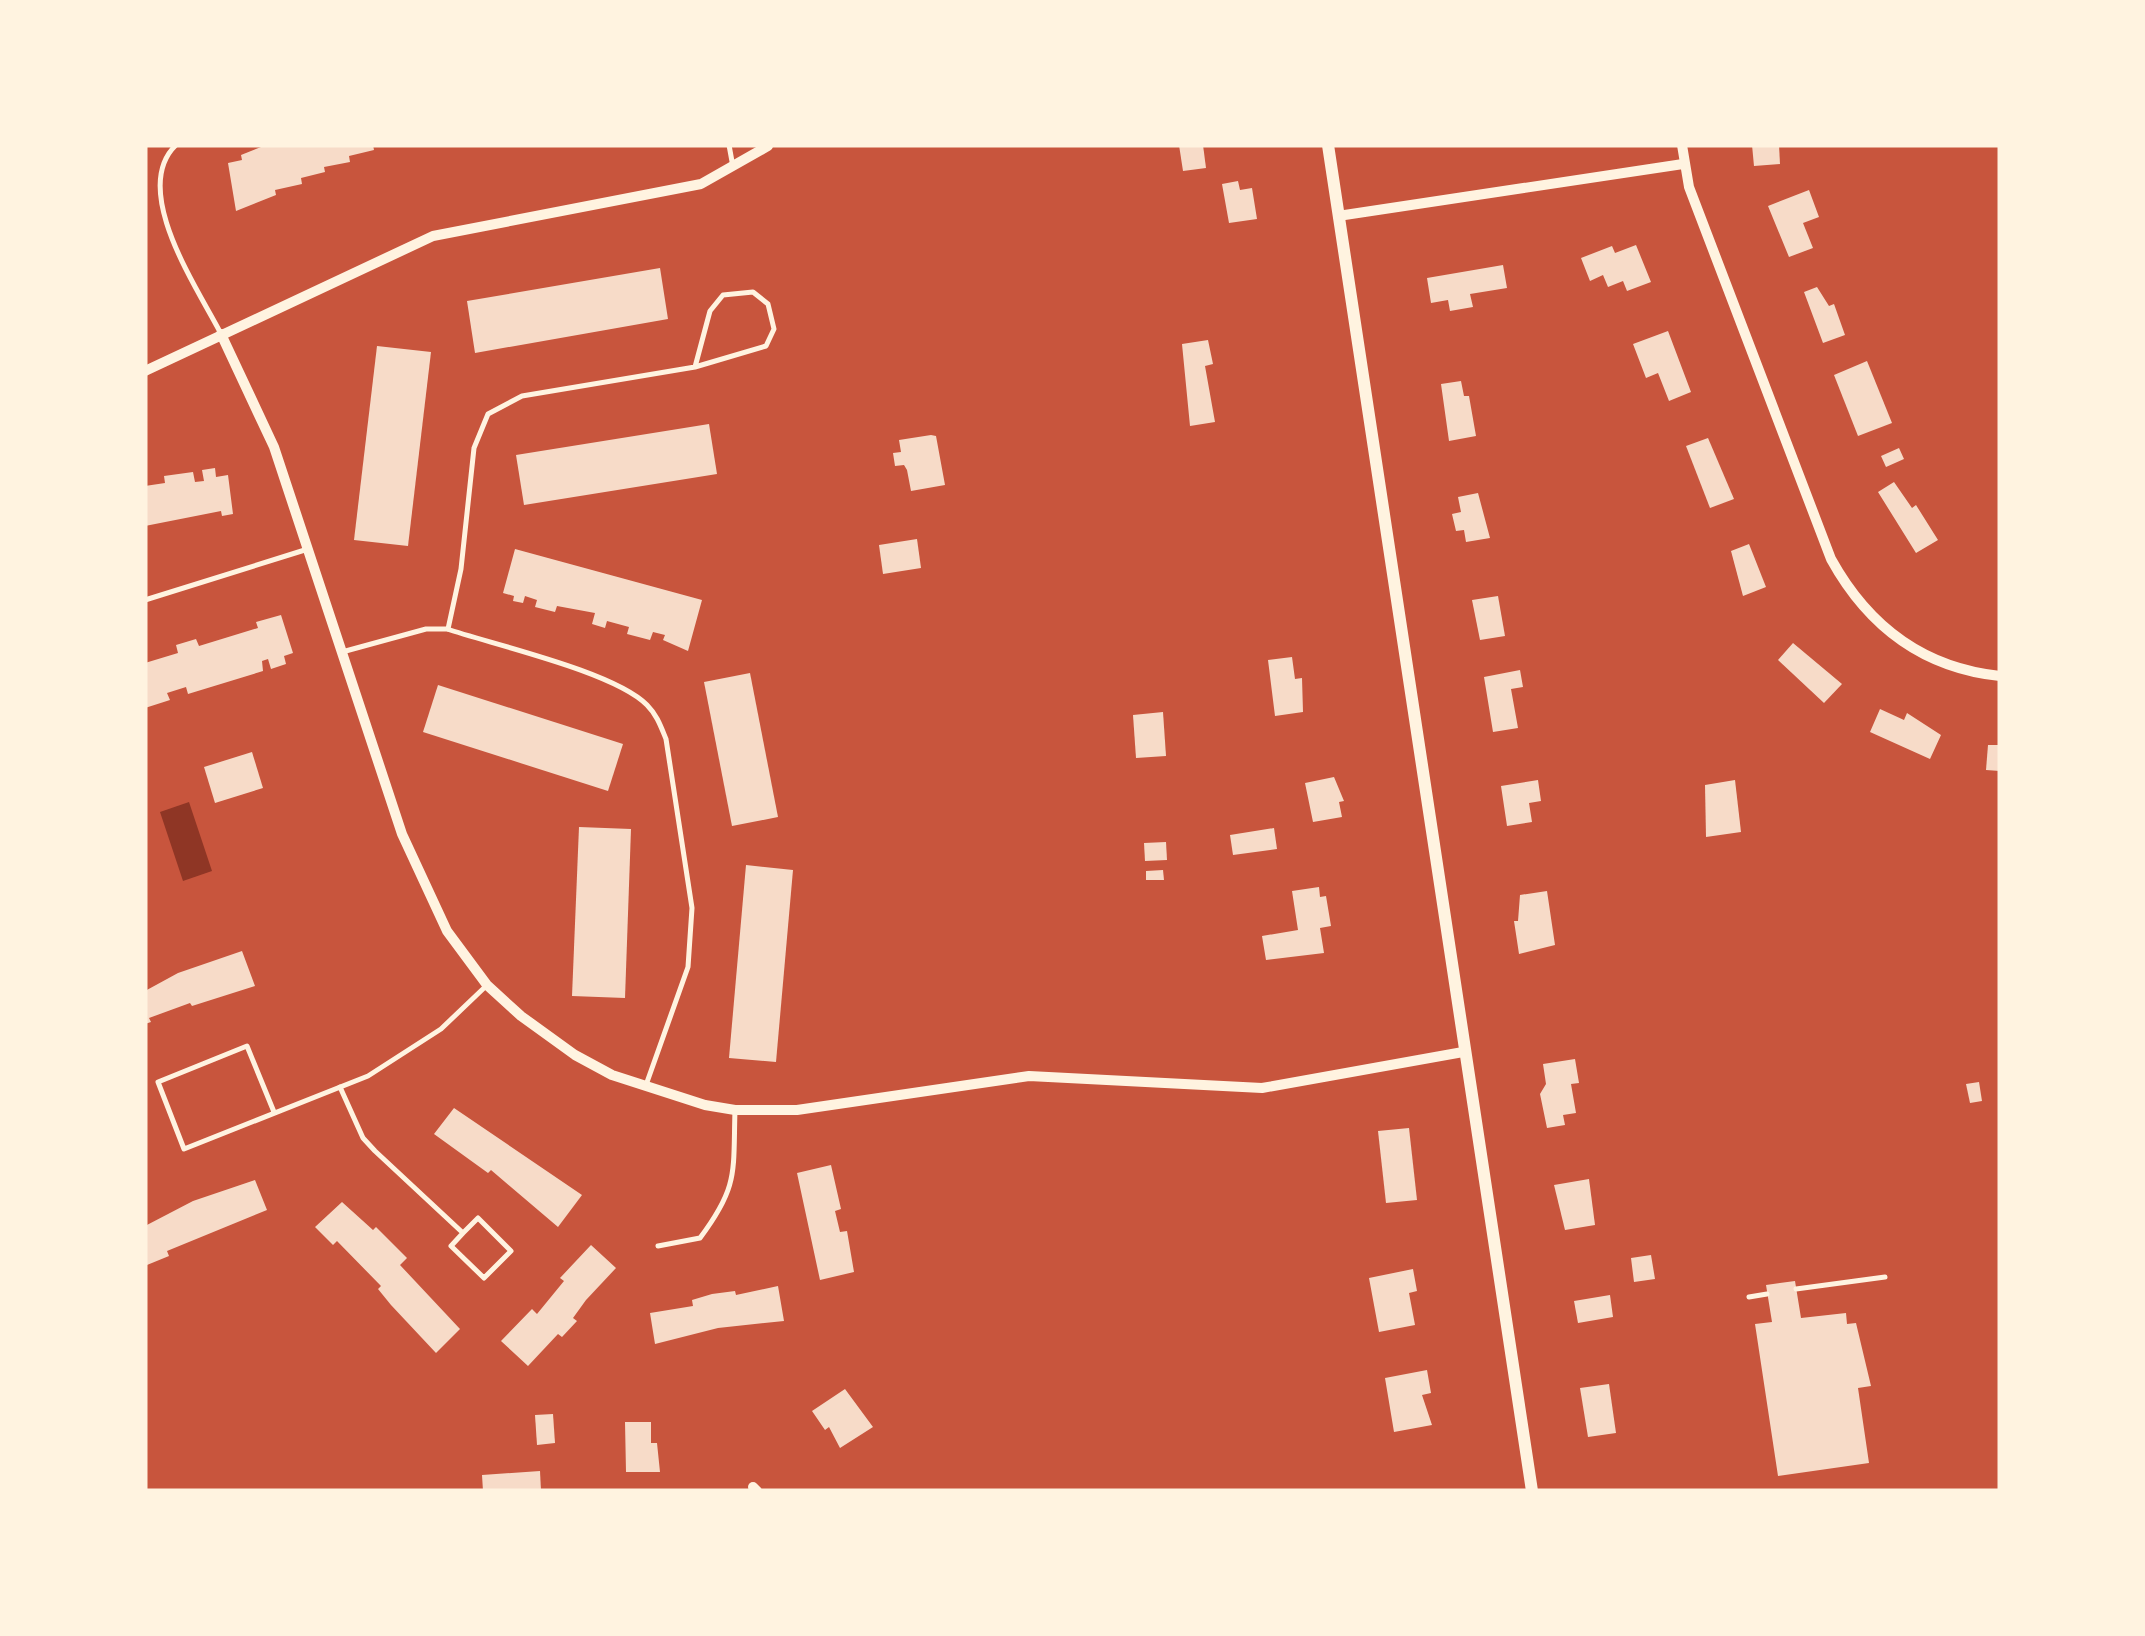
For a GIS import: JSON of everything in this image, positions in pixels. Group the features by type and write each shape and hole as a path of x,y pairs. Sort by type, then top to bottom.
{"street":[{"path":"1328,145 1532,1491"},
{"path":"1682,145 1683,164 1825,544 1848,589 1867,612 1915,651 1946,666 2000,676"},
{"path":"145,370 433,236 702,184 768,146"},
{"path":"1338,216 1683,164"},
{"path":"221,334 274,448 402,834 427,896 487,985 575,1055 645,1088 735,1110 836,1106 1029,1076 1262,1088 1463,1052"}],"lane":[{"path":"176,145 160,170 158,191 165,219 221,334"},
{"path":"729,145 733,167"},
{"path":"447,630 461,569 474,448 488,414 522,396 695,366 766,346 774,330 768,304 752,292 723,295 710,311 695,366"},
{"path":"145,600 308,549"},
{"path":"342,652 426,629 447,630 606,681 633,693 658,718 666,740 692,908 688,966 645,1088"},
{"path":"274,1112 247,1046 158,1082 184,1149 340,1087 408,1053 487,985"},
{"path":"340,1087 363,1138 463,1233"},
{"path":"658,1246 700,1238 721,1210 735,1180 735,1110"},
{"path":"478,1218 511,1251 484,1278 451,1246 463,1233 478,1218"},
{"path":"1796,1290 1885,1276"},
{"path":"1749,1297 1768,1294"}],"shaded area":[{"path":"189,802 212,871 183,881 160,812"}],"building":[{"path":"266,145 373,145 374,150 349,156 350,162 324,167 325,172 301,178 302,184 275,190 276,195 236,211 228,163 242,160 241,155"},
{"path":"1179,145 1203,145 1206,168 1183,171"},
{"path":"1752,145 1779,145 1780,164 1754,166"},
{"path":"1238,181 1240,190 1252,188 1257,219 1229,223 1222,184"},
{"path":"1809,190 1819,217 1803,223 1813,248 1789,257 1768,206"},
{"path":"1636,245 1651,282 1627,291 1623,281 1608,287 1603,275 1590,281 1581,258 1612,246 1615,253"},
{"path":"1503,265 1507,288 1470,294 1473,307 1450,311 1448,300 1431,303 1427,278"},
{"path":"660,268 668,319 475,353 467,301"},
{"path":"1817,287 1829,306 1834,304 1845,335 1823,343 1804,292"},
{"path":"1668,331 1691,392 1669,401 1658,373 1646,378 1633,344"},
{"path":"1208,340 1213,364 1205,366 1215,422 1190,426 1182,344"},
{"path":"377,346 431,352 408,546 354,540"},
{"path":"1867,361 1892,423 1858,436 1834,375"},
{"path":"1461,381 1464,396 1469,396 1476,436 1449,441 1441,384"},
{"path":"709,424 717,474 524,505 516,455"},
{"path":"936,436 945,485 911,491 907,470 904,465 895,466 893,453 901,452 899,440"},
{"path":"1708,438 1734,499 1710,508 1686,446"},
{"path":"1899,448 1904,459 1886,467 1881,456"},
{"path":"215,468 216,477 228,475 233,514 222,516 221,511 145,526 145,486 165,483 164,476 193,472 195,482 204,481 202,470"},
{"path":"1894,482 1912,508 1916,505 1938,540 1916,553 1878,492"},
{"path":"1478,493 1490,538 1466,542 1464,530 1456,531 1452,514 1461,512 1458,497"},
{"path":"917,539 921,568 883,574 879,545"},
{"path":"1749,544 1766,587 1743,596 1731,551"},
{"path":"515,549 702,600 688,651 663,640 665,635 653,632 650,640 627,634 629,627 607,621 605,628 592,624 595,613 557,606 555,612 535,607 537,600 525,596 523,603 513,601 514,596 503,593"},
{"path":"1498,596 1505,636 1480,640 1472,600"},
{"path":"281,615 293,653 284,656 286,664 271,669 268,659 262,661 263,671 188,694 186,687 167,693 170,700 145,708 145,663 178,653 176,645 196,639 199,646 258,628 256,622"},
{"path":"1793,643 1842,684 1824,703 1778,660"},
{"path":"1292,657 1295,679 1302,678 1303,712 1275,716 1268,660"},
{"path":"1520,670 1523,687 1511,689 1518,728 1493,732 1484,677"},
{"path":"750,673 778,817 732,826 704,682"},
{"path":"438,685 623,744 608,791 423,732"},
{"path":"1880,709 1904,720 1907,713 1941,735 1930,759 1870,732"},
{"path":"1163,712 1166,756 1136,758 1133,715"},
{"path":"1988,745 2000,745 2000,771 1986,770"},
{"path":"252,752 263,788 215,803 204,767"},
{"path":"1334,777 1344,801 1339,802 1342,817 1313,822 1305,783"},
{"path":"1538,780 1541,801 1529,803 1532,822 1507,826 1501,786"},
{"path":"1735,780 1741,832 1706,837 1705,785"},
{"path":"579,827 631,829 625,998 572,996"},
{"path":"1274,828 1277,849 1233,855 1230,835"},
{"path":"1166,842 1167,860 1145,861 1144,843"},
{"path":"746,865 793,870 776,1062 729,1058"},
{"path":"1163,870 1164,880 1146,880 1146,871"},
{"path":"1319,887 1320,897 1326,896 1331,926 1320,928 1324,953 1266,960 1262,936 1298,930 1292,891"},
{"path":"1547,891 1555,945 1519,954 1514,921 1518,921 1520,895"},
{"path":"242,951 255,986 192,1006 190,1003 149,1018 151,1022 145,1024 145,991 178,973"},
{"path":"1575,1059 1579,1083 1571,1084 1576,1113 1563,1115 1565,1125 1547,1128 1540,1094 1546,1084 1543,1064"},
{"path":"1979,1082 1982,1101 1970,1103 1966,1084"},
{"path":"454,1108 582,1195 558,1227 491,1170 488,1173 434,1134"},
{"path":"1409,1128 1417,1200 1386,1203 1378,1131"},
{"path":"831,1165 841,1209 835,1211 840,1232 847,1231 854,1272 820,1280 797,1173"},
{"path":"1589,1179 1595,1225 1565,1230 1554,1185"},
{"path":"255,1180 267,1210 167,1251 169,1256 147,1265 145,1226 193,1201"},
{"path":"342,1202 373,1230 376,1227 407,1258 400,1265 460,1329 436,1353 391,1305 378,1289 381,1286 337,1241 333,1245 315,1227"},
{"path":"591,1245 616,1268 586,1300 573,1318 577,1321 562,1337 558,1334 528,1366 501,1341 532,1309 537,1314 564,1281 560,1278"},
{"path":"1651,1255 1655,1279 1634,1282 1631,1258"},
{"path":"1413,1269 1417,1291 1409,1293 1415,1325 1379,1332 1369,1278"},
{"path":"1795,1281 1801,1318 1846,1313 1847,1324 1856,1323 1871,1386 1858,1388 1869,1463 1778,1476 1755,1324 1772,1322 1766,1285"},
{"path":"778,1286 784,1321 718,1328 655,1344 650,1313 693,1306 692,1300 712,1294 735,1291 736,1295"},
{"path":"1610,1295 1613,1317 1578,1323 1574,1301"},
{"path":"1427,1370 1431,1393 1422,1395 1432,1425 1394,1432 1385,1378"},
{"path":"1609,1384 1616,1433 1588,1437 1580,1388"},
{"path":"845,1389 873,1427 840,1448 829,1427 825,1430 812,1411"},
{"path":"553,1414 555,1443 537,1445 535,1415"},
{"path":"625,1422 651,1422 651,1443 657,1443 660,1472 626,1472"},
{"path":"540,1471 541,1491 483,1491 482,1475"}]}
